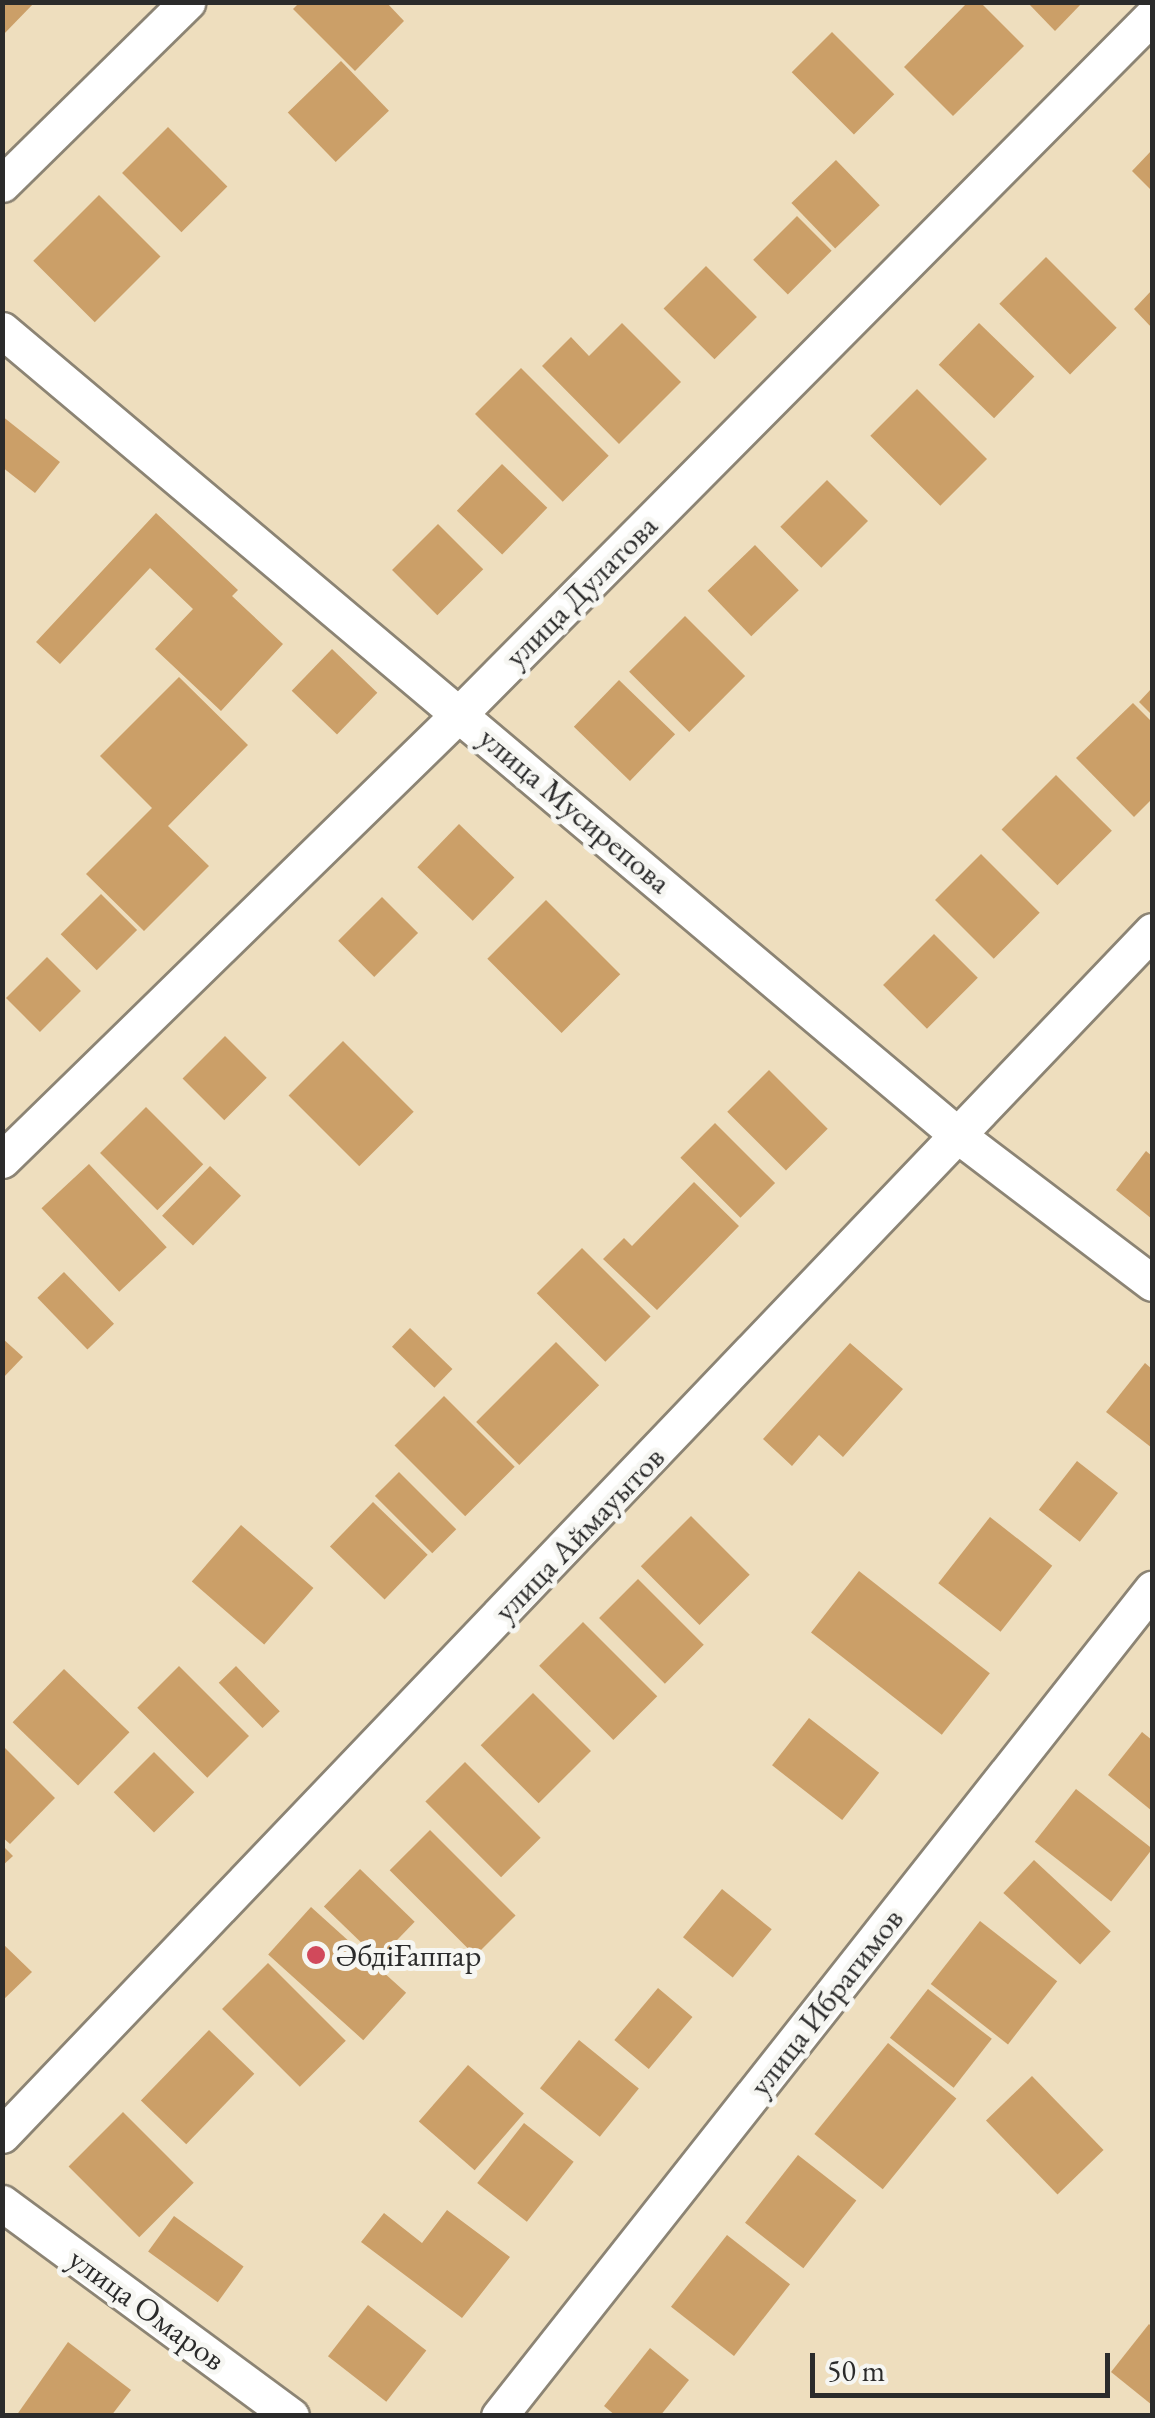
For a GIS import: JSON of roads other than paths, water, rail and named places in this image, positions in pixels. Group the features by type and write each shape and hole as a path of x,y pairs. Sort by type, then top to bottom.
{"street":[{"path":"2,184 186,2"},
{"name":"улица Дулатова","path":"2,1160 460,713 1152,16"},
{"name":"улица Мусирепова","path":"2,330 960,1137 1152,1283"},
{"name":"улица Аймауытов","path":"2,2136 960,1137 1152,931"},
{"name":"улица Ибрагимов","path":"499,2416 1152,1589"},
{"name":"улица Омаров","path":"2,2203 290,2416"}],"place":[{"name":"ӘбдіҒаппар","path":"316,1955"}]}
